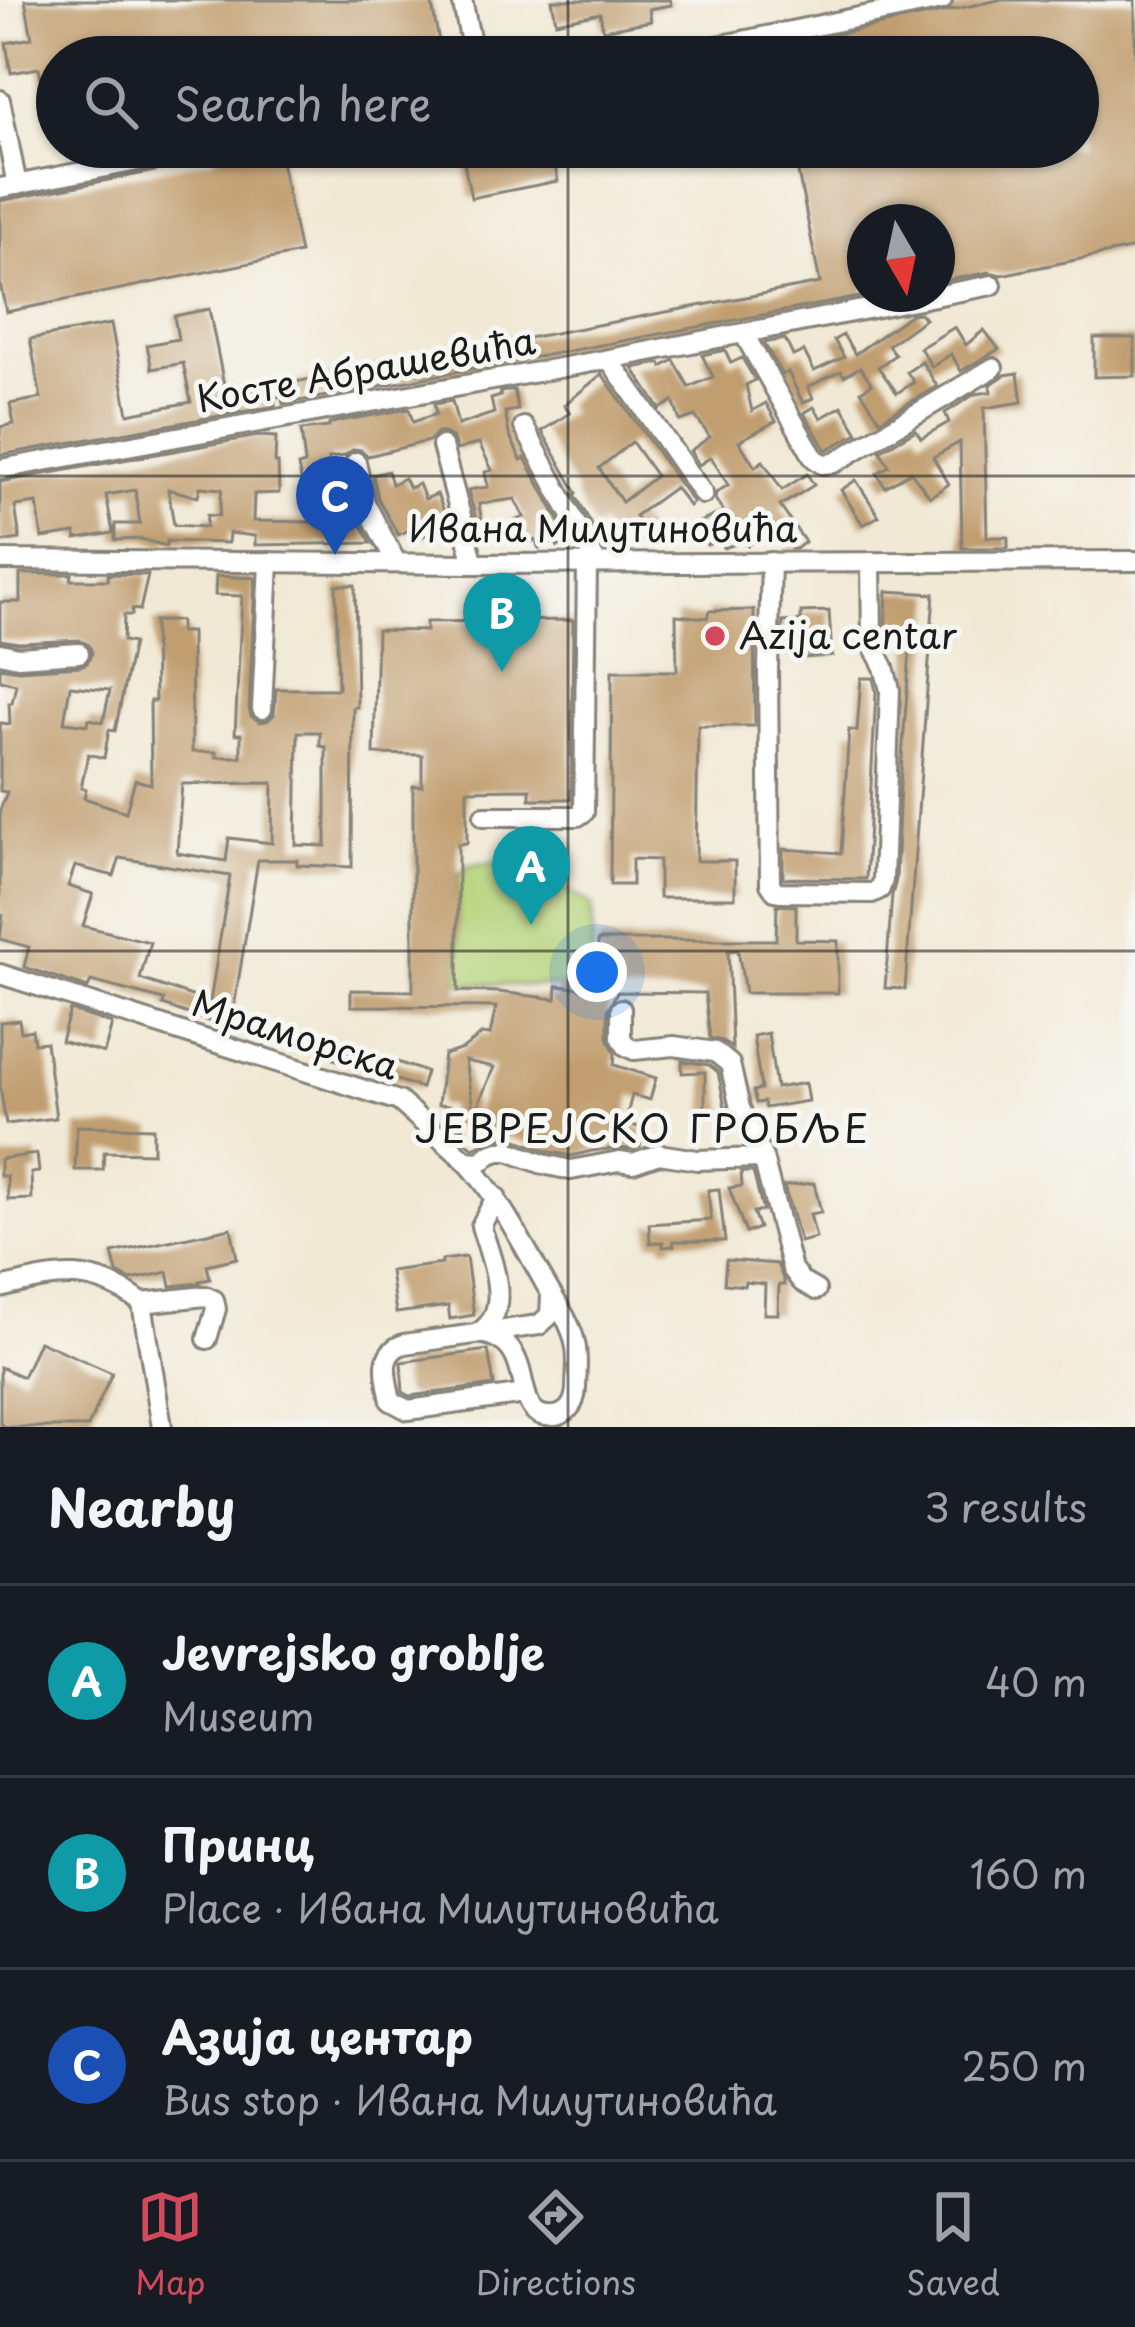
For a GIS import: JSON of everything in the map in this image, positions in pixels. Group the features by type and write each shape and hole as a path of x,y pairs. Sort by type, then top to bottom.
{"street":[{"path":"462,0 470,36"},
{"path":"766,36 942,0"},
{"path":"0,100 8,186 100,168"},
{"name":"Косте Абрашевића","path":"0,469 992,285"},
{"path":"745,334 814,458 823,464 833,463 993,368"},
{"path":"609,359 703,494"},
{"path":"484,816 578,816 584,812 592,563 524,427"},
{"path":"442,446 473,564"},
{"path":"356,462 365,503 396,562"},
{"name":"Ивана Милутиновића","path":"0,560 1135,561"},
{"path":"262,710 269,562"},
{"path":"771,562 771,888 872,893 883,880 890,690 872,644 871,562"},
{"path":"0,653 18,657 79,653"},
{"name":"Мраморска","path":"0,974 399,1101 466,1161 496,1197 576,1345 575,1400 562,1414 542,1416 531,1410 526,1394"},
{"path":"621,1009 621,1037 626,1046 715,1052 730,1064 740,1108 763,1158 792,1269 816,1290"},
{"path":"466,1161 481,1162 490,1154 508,1151 543,1164 581,1170 658,1154 698,1160 763,1158"},
{"path":"478,1333 494,1319 496,1305 493,1257 481,1226 496,1197"},
{"path":"0,1288 65,1275 92,1276 121,1287 142,1303 162,1427"},
{"path":"478,1333 495,1336 516,1358 526,1394 408,1410 391,1401 385,1364 391,1349 404,1343 478,1333 539,1325 550,1316 551,1294"},
{"path":"142,1303 206,1296 214,1300 207,1339"}],"green space":[{"path":"499,862 507,869 532,867 592,906 593,988 458,983 458,875 470,865"}],"building":[{"path":"25,0 431,0 438,36 36,36 36,69 11,73 6,43 32,38"},
{"path":"552,0 670,0 671,5 649,9 651,21 603,30 600,13 556,22"},
{"path":"998,0 1135,0 1135,248 1001,275 989,272 955,279 955,204 847,204 847,299 283,404 281,396 275,397 275,406 0,455 0,427 14,424 10,404 41,398 30,339 111,324 128,414 191,402 183,363 152,369 147,345 178,339 174,316 209,309 226,395 820,283 797,168 1099,168 1099,36 829,36"},
{"path":"171,168 282,168 300,253 6,312 0,283 0,201"},
{"path":"465,168 555,168 558,181 471,198"},
{"path":"920,313 925,319 888,345 895,355 878,367 897,393 914,382 907,372 922,362 937,386 880,420 861,391 872,384 860,367 808,387 813,398 803,403 788,372 782,375 764,343 785,339 793,356 804,351 814,371 844,357 834,340 843,335 855,354 911,314"},
{"path":"955,327 966,345 984,330 999,349 961,371 951,354 932,367 920,348"},
{"path":"1094,338 1135,338 1135,376 1094,377"},
{"path":"725,350 731,363 742,358 755,380 746,385 752,411 766,403 776,421 739,441 755,467 763,461 782,490 807,474 814,485 780,506 805,542 796,549 791,549 773,524 748,546 744,541 724,548 721,540 707,545 699,522 724,512 715,499 728,485 711,457 699,465 690,451 710,437 695,416 680,421 673,401 660,409 633,368 660,363 662,367 674,360 689,387 713,377 702,355"},
{"path":"1018,373 1022,402 984,408 987,537 1008,537 1008,548 962,548 960,442 933,457 949,484 930,497 911,472 885,487 877,473 889,466 880,451 916,430 921,438 949,422 945,413 975,394 991,392 990,385 1005,375"},
{"path":"602,374 693,503 689,506 675,487 635,516 650,534 639,541 633,534 614,546 601,524 594,529 542,431 570,413 564,405","holes":["632,442 656,476 622,502 599,468"]},
{"path":"514,390 518,410 505,412 509,434 570,541 558,547 555,541 539,549 535,540 526,544 514,521 524,517 515,499 479,504 481,537 468,490 488,487 485,472 492,470 479,443 457,450 452,437 444,433 368,456 354,449 329,458 337,504 351,503 357,524 371,543 255,545 255,536 229,533 228,543 167,541 166,546 141,539 115,540 115,524 140,524 135,490 106,495 113,533 42,538 37,503 15,506 20,539 0,542 0,482 258,436 276,437 279,493 254,494 253,521 311,522 298,466 305,464 301,430 409,409 413,422 436,414 434,404 452,401 458,425 494,413 491,399 501,396 500,392","holes":["200,487 222,489 219,516 207,515 206,527 174,525 168,489 198,497"]},
{"path":"842,406 858,433 826,450 804,413 814,407 821,418"},
{"path":"388,471 392,484 404,478 409,488 419,484 425,499 437,494 449,524 421,537 416,527 398,535 378,498 373,475"},
{"path":"856,480 879,516 863,525 841,490"},
{"path":"20,574 72,574 71,580 148,575 140,610 124,615 123,641 133,643 115,731 109,730 104,758 88,754 81,788 86,789 84,798 126,812 135,780 151,784 154,621 180,621 180,632 191,632 192,752 241,757 241,734 235,734 242,596 215,595 216,576 255,578 249,708 260,722 274,715 276,689 338,689 336,585 355,585 352,867 258,860 230,1032 163,1005 164,1000 91,981 88,988 24,967 29,947 0,939 0,810 7,792 0,791 0,723 10,724 9,703 16,684 0,680 0,667 80,666 92,653 79,640 0,640 0,602 20,602","holes":["70,686 110,690 103,722 64,722","298,732 320,732 320,746 326,747 326,846 296,845","273,783 272,843 229,838 226,861 177,853 182,784","120,858 230,876 210,1002 140,979 150,942 83,926 93,894 68,886 75,866 114,876"]},
{"path":"887,591 934,594 905,989 885,988 911,638 885,636"},
{"path":"754,610 755,726 698,726 696,861 735,861 735,898 659,898 659,860 632,859 632,885 610,885 612,671 677,671 676,615 707,618 709,611"},
{"path":"829,611 832,656 782,654 783,622 801,621 801,612"},
{"path":"573,620 571,799 530,799 530,789 467,790 467,843 458,844 458,991 556,999 557,986 598,990 598,940 776,940 777,905 796,906 796,940 838,941 838,993 745,993 738,950 728,951 732,1048 710,1038 705,993 617,992 608,1009 614,1065 656,1078 650,1100 632,1095 625,1123 645,1129 640,1146 571,1156 499,1138 473,1148 460,1137 463,1128 446,1125 450,1106 438,1105 444,1055 463,1049 482,1034 490,1035 496,1007 351,1006 351,990 413,991 413,786 422,786 422,755 374,754 377,630 426,631 426,622","holes":["465,1061 494,1067 474,1114"]},
{"path":"861,678 873,678 876,692 866,879 783,878 783,849 841,853 849,730 857,731"},
{"path":"70,1010 112,1024 104,1053 61,1041"},
{"path":"19,1020 21,1032 32,1030 34,1043 46,1042 56,1118 6,1124 0,1087 0,1022"},
{"path":"768,1033 776,1088 805,1083 808,1101 765,1108 764,1102 756,1103 753,1091 761,1089 753,1036"},
{"path":"340,1042 426,1072 421,1088 334,1059"},
{"path":"682,1061 709,1065 718,1072 726,1112 705,1112 705,1072 682,1073"},
{"path":"77,1126 153,1128 153,1153 104,1152 103,1170 75,1170"},
{"path":"37,1154 39,1172 31,1173 32,1199 8,1200 7,1176 0,1176 0,1159"},
{"path":"741,1172 753,1172 763,1211 753,1212 759,1228 746,1233 729,1188 742,1186"},
{"path":"814,1183 821,1212 810,1214 816,1238 800,1242 784,1186"},
{"path":"719,1189 725,1241 673,1241 674,1246 663,1247 663,1242 650,1243 649,1224 711,1220 708,1190"},
{"path":"231,1228 237,1258 207,1265 210,1279 200,1283 171,1286 168,1272 131,1280 117,1273 112,1253"},
{"path":"466,1257 474,1315 450,1319 448,1306 396,1313 390,1271"},
{"path":"726,1260 777,1264 784,1281 779,1285 778,1314 764,1314 765,1284 724,1284"},
{"path":"39,1341 112,1373 88,1427 0,1424 0,1367 23,1377"},
{"path":"488,1350 494,1385 410,1396 403,1392 401,1362"}],"place":[{"name":"Азија центар","path":"335,555"},
{"name":"Azija centar","path":"715,636"},
{"name":"Принц","path":"502,672"},
{"name":"Jevrejsko groblje","path":"531,925"}],"district":[{"name":"ЈЕВРЕЈСКО ГРОБЉЕ","path":"643,1129"}]}
